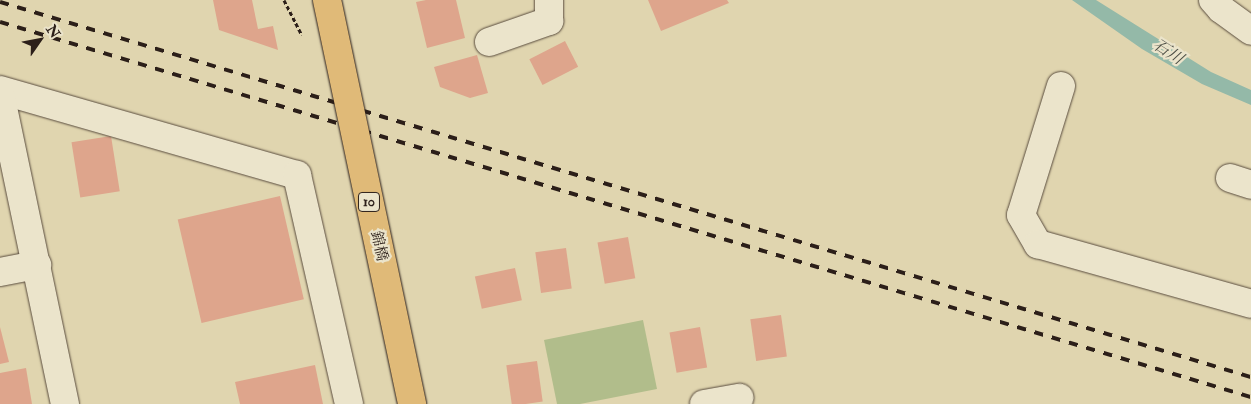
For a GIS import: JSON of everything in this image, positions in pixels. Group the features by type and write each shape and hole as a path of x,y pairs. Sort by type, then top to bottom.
{"main road":[{"name":"錦橋","path":"327,0 412,404"}],"street":[{"path":"489,42 549,22 549,0"},
{"path":"1213,0 1221,10 1251,32"},
{"path":"1061,86 1021,215 1038,244 1251,304"},
{"path":"65,404 0,91 297,175 349,404"},
{"path":"0,272 37,265"},
{"path":"704,404 739,398"}],"path":[{"path":"284,0 305,39"}],"shaded area":[{"path":"643,320 657,389 580,404 557,404 544,340"}],"water":[{"name":"石川","path":"1072,0 1096,0 1211,72 1251,90 1251,105 1202,84 1142,49"}],"building":[{"path":"213,0 252,0 258,29 273,26 278,50 219,30"},
{"path":"456,0 465,38 427,48 416,2"},
{"path":"648,0 727,0 729,3 661,31"},
{"path":"565,41 578,67 543,85 529,59"},
{"path":"477,55 488,93 470,98 440,87 434,67"},
{"path":"111,136 120,191 80,198 71,142"},
{"path":"280,196 304,299 202,323 178,220"},
{"path":"628,237 635,278 605,284 597,242"},
{"path":"566,248 572,289 541,293 535,252"},
{"path":"515,268 522,300 482,309 475,277"},
{"path":"781,315 787,357 756,361 750,319"},
{"path":"0,327 9,362 0,364"},
{"path":"700,327 707,367 677,373 669,332"},
{"path":"537,361 543,402 512,404 506,365"},
{"path":"315,365 323,404 240,404 235,382"},
{"path":"26,368 32,404 0,404 0,373"}],"railway":[{"path":"0,2 1251,377"},
{"path":"0,22 1251,397"}]}
